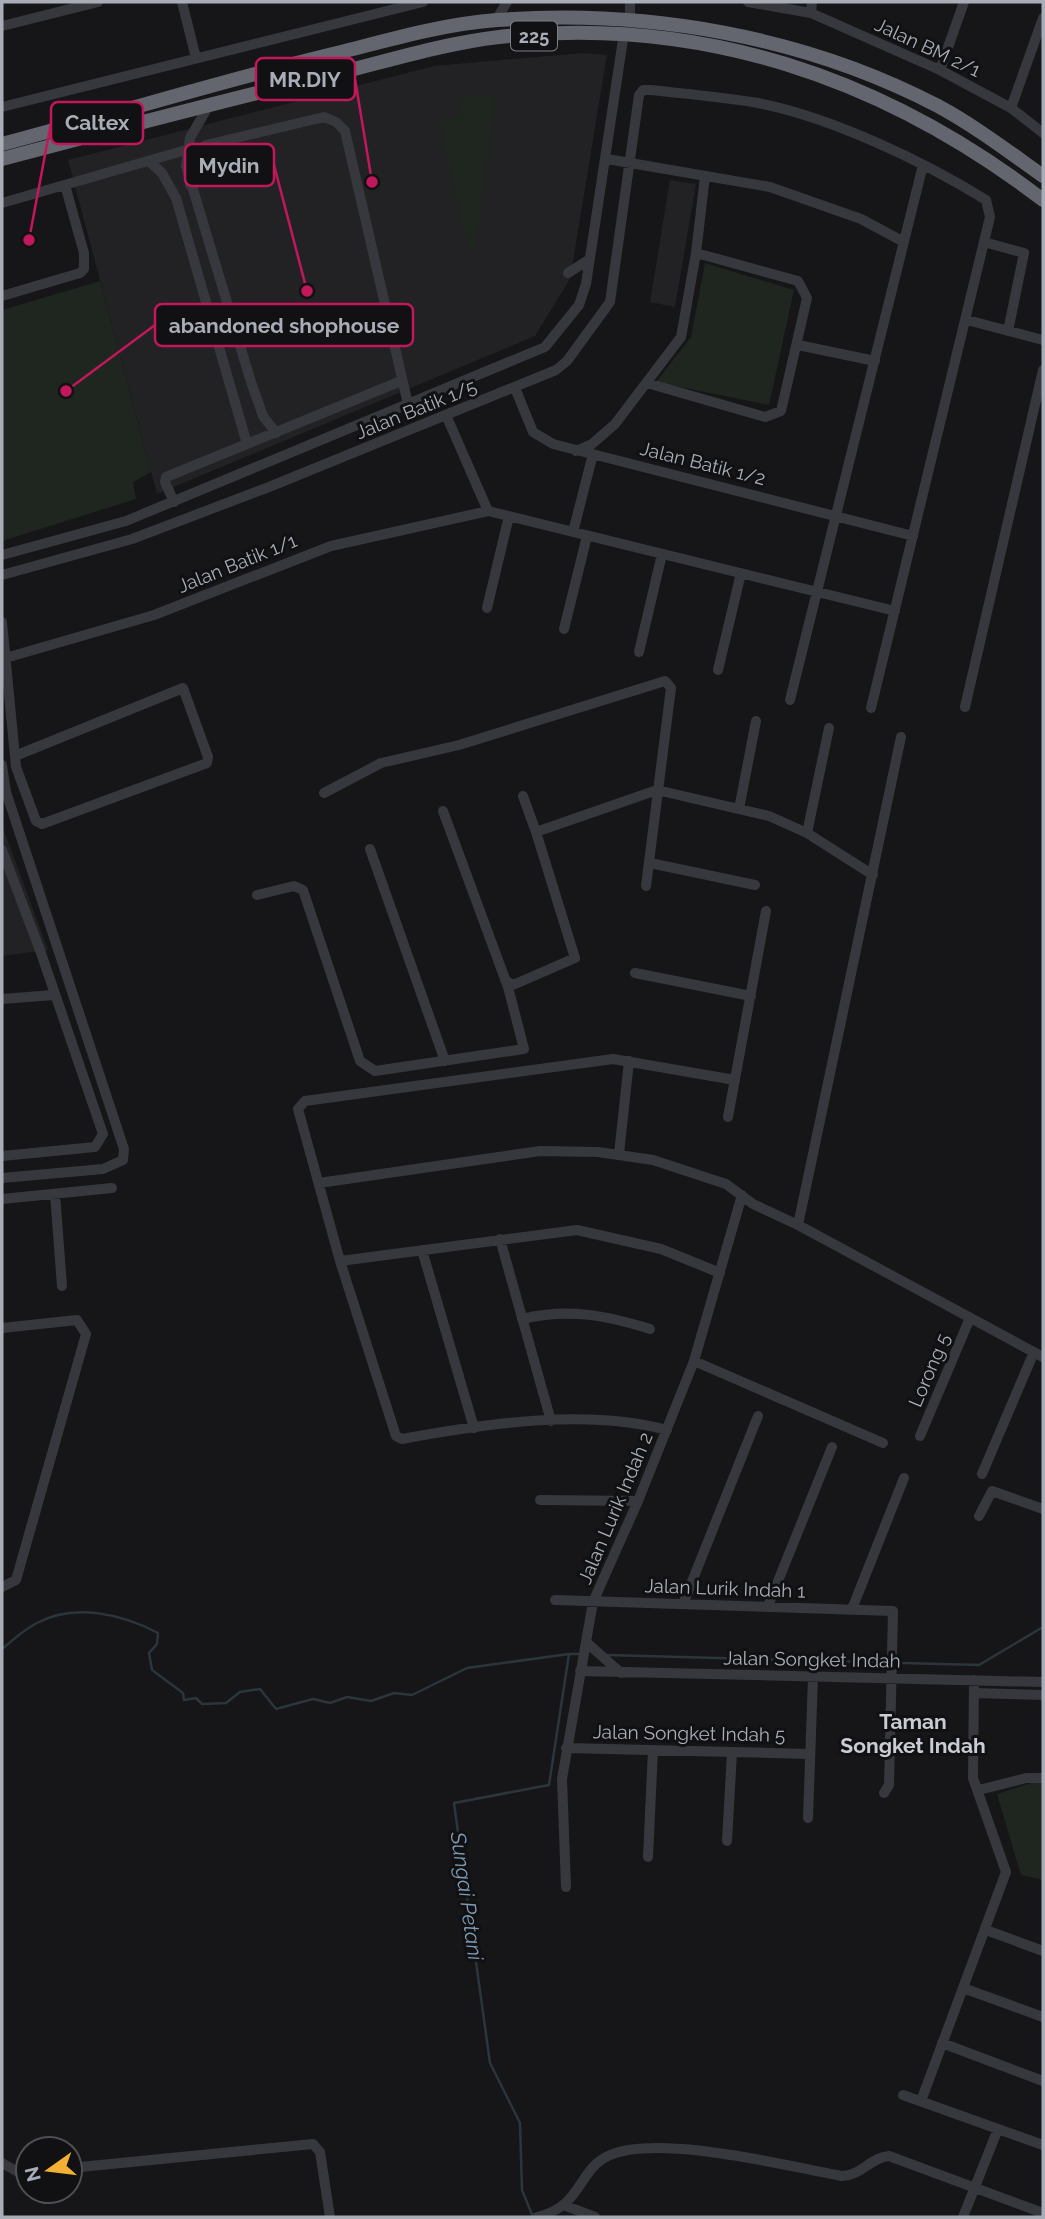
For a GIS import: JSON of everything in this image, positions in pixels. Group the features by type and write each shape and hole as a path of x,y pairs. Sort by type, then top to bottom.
{"highway":[{"name":"225","path":"2,144 416,33 496,20 630,19 690,26 776,44 842,65 940,107 1043,176"},
{"name":"225","path":"2,159 209,105 498,37 624,33 764,57 831,78 893,104 944,132 991,160 1043,200"}],"street":[{"path":"2,26 98,2"},
{"path":"182,2 195,58"},
{"path":"2,107 423,2"},
{"path":"496,20 507,2"},
{"path":"630,19 631,2"},
{"name":"Jalan BM 2/1","path":"748,2 812,7 1011,108 1043,133"},
{"path":"940,70 964,2"},
{"path":"1011,108 1043,18"},
{"path":"2,555 126,521 545,347 579,305 590,259 607,159 624,33"},
{"name":"Jalan Batik 1/5","path":"2,575 132,539 556,370 567,361 610,302 628,163 639,94 643,90 760,103 837,128 923,165"},
{"path":"209,105 195,126 186,150 190,185 251,382 263,416 276,433"},
{"path":"190,185 190,167 194,156 206,145 324,117 341,126 345,131 408,404"},
{"path":"2,203 186,150"},
{"path":"607,159 770,187 861,219 904,242"},
{"path":"149,161 162,173 176,198 247,444"},
{"path":"790,700 923,165 986,200 990,217 871,708"},
{"path":"576,451 604,435 681,337 696,253 705,176"},
{"path":"2,296 80,273 84,269 84,253 65,185"},
{"path":"190,248 194,239 204,230"},
{"path":"984,242 1024,253 1008,331"},
{"path":"647,383 765,417 774,416 781,411 807,298 798,281 696,253"},
{"path":"568,273 590,259"},
{"path":"967,320 1043,340"},
{"path":"797,345 875,361"},
{"path":"965,707 1043,370"},
{"path":"174,502 164,482 166,477 401,381"},
{"path":"230,387 240,390 251,382"},
{"name":"Jalan Batik 1/2","path":"514,388 533,432 553,444 913,536"},
{"path":"446,415 488,511 895,611"},
{"path":"573,532 593,454"},
{"name":"Jalan Batik 1/1","path":"4,658 154,615 331,546 488,511"},
{"path":"487,608 509,516"},
{"path":"565,629 587,536"},
{"path":"639,652 663,554"},
{"path":"718,670 741,573"},
{"path":"2,622 15,756 21,785 36,821 42,824 207,763 207,752 183,688 15,756"},
{"path":"324,793 382,763 459,745 665,681 671,688 646,886"},
{"path":"739,809 756,721"},
{"path":"807,833 829,728"},
{"path":"798,1226 901,737"},
{"path":"2,765 4,793 124,1149 123,1160 103,1170 2,1178"},
{"path":"536,832 657,790 769,816 807,833 873,875"},
{"path":"505,980 513,985 575,958 523,796"},
{"path":"257,895 294,886 303,890 360,1061 366,1068 375,1071 524,1049 505,980 443,811"},
{"path":"370,849 445,1061"},
{"path":"2,850 41,953 103,1134 95,1147 2,1156"},
{"path":"650,863 755,884"},
{"path":"728,1117 766,911"},
{"path":"635,974 751,996"},
{"path":"2,999 54,995"},
{"path":"667,1430 629,1422 551,1421 402,1438 396,1436 340,1261 298,1109 305,1101 606,1060 629,1061 735,1080"},
{"path":"620,1154 629,1061"},
{"path":"318,1183 540,1151 620,1154 653,1160 732,1186 753,1204 1039,1355 982,1474"},
{"path":"2,1199 112,1188"},
{"path":"55,1194 62,1286"},
{"name":"Jalan Lurik Indah 2","path":"566,1887 562,1794 566,1748 593,1602 638,1501 694,1361 742,1195"},
{"path":"340,1261 577,1230 661,1249 720,1273"},
{"path":"500,1239 551,1421"},
{"path":"422,1250 474,1428"},
{"path":"522,1319 577,1312 609,1316 650,1328"},
{"name":"Lorong 5","path":"919,1436 970,1318"},
{"path":"2,1328 77,1320 86,1334 16,1580 2,1587"},
{"path":"694,1361 883,1443"},
{"path":"683,1604 758,1416"},
{"path":"768,1606 832,1447"},
{"path":"852,1609 904,1478"},
{"path":"979,1516 992,1491 1043,1509"},
{"path":"540,1500 638,1501"},
{"name":"Jalan Lurik Indah 1","path":"555,1600 893,1611 892,1674"},
{"path":"586,1642 621,1673"},
{"name":"Jalan Songket Indah","path":"580,1671 813,1677 892,1674 1043,1682"},
{"path":"884,1793 889,1785 892,1674"},
{"path":"808,1818 813,1677"},
{"path":"921,2101 1006,1872 971,1770 974,1680"},
{"path":"974,1693 1043,1695"},
{"name":"Jalan Songket Indah 5","path":"566,1748 810,1754"},
{"path":"648,1857 653,1750"},
{"path":"727,1841 732,1752"},
{"path":"979,1790 1026,1778 1043,1778"},
{"path":"986,1930 1043,1951"},
{"path":"963,1988 1043,2017"},
{"path":"942,2043 1043,2081"},
{"path":"903,2095 1043,2145"},
{"path":"963,2217 998,2129"},
{"path":"84,2167 313,2144 320,2152 330,2217"},
{"path":"540,2217 566,2206 607,2157 664,2147 842,2176 856,2174 881,2157 889,2156 1043,2213"},
{"path":"566,2206 595,2217"}],"shaded area":[{"path":"582,53 607,55 570,279 535,336 157,494 68,160 434,66"},
{"path":"490,94 496,101 475,249 467,246 439,121 459,116 455,98"},
{"path":"670,180 696,184 675,307 650,302"},
{"path":"705,263 794,290 769,405 656,382 691,337"},
{"path":"100,281 151,472 133,482 136,499 2,541 2,310"},
{"path":"2,825 48,950 2,956"},
{"path":"1038,1781 1043,1782 1043,1880 1021,1875 997,1794"}],"waterway":[{"path":"2,1649 27,1629 52,1617 82,1612 114,1616 158,1633 157,1644 149,1653 152,1670 183,1693 184,1700 196,1698 202,1704 226,1703 240,1692 260,1689 276,1709 313,1699 330,1703 347,1697 371,1701 394,1693 412,1695 467,1668 569,1654"},
{"name":"Sungai Petani","path":"607,1655 979,1665 1043,1627"},
{"name":"Sungai Petani","path":"533,2217 522,2190 520,2123 490,2063 454,1803 549,1785 569,1654 578,1654"}],"place":[{"name":"MR.DIY","path":"372,182"},
{"name":"Caltex","path":"29,240"},
{"name":"Mydin","path":"307,291"},
{"name":"abandoned shophouse","path":"66,391"}],"district":[{"name":"Taman Songket Indah","path":"913,1733"}]}
